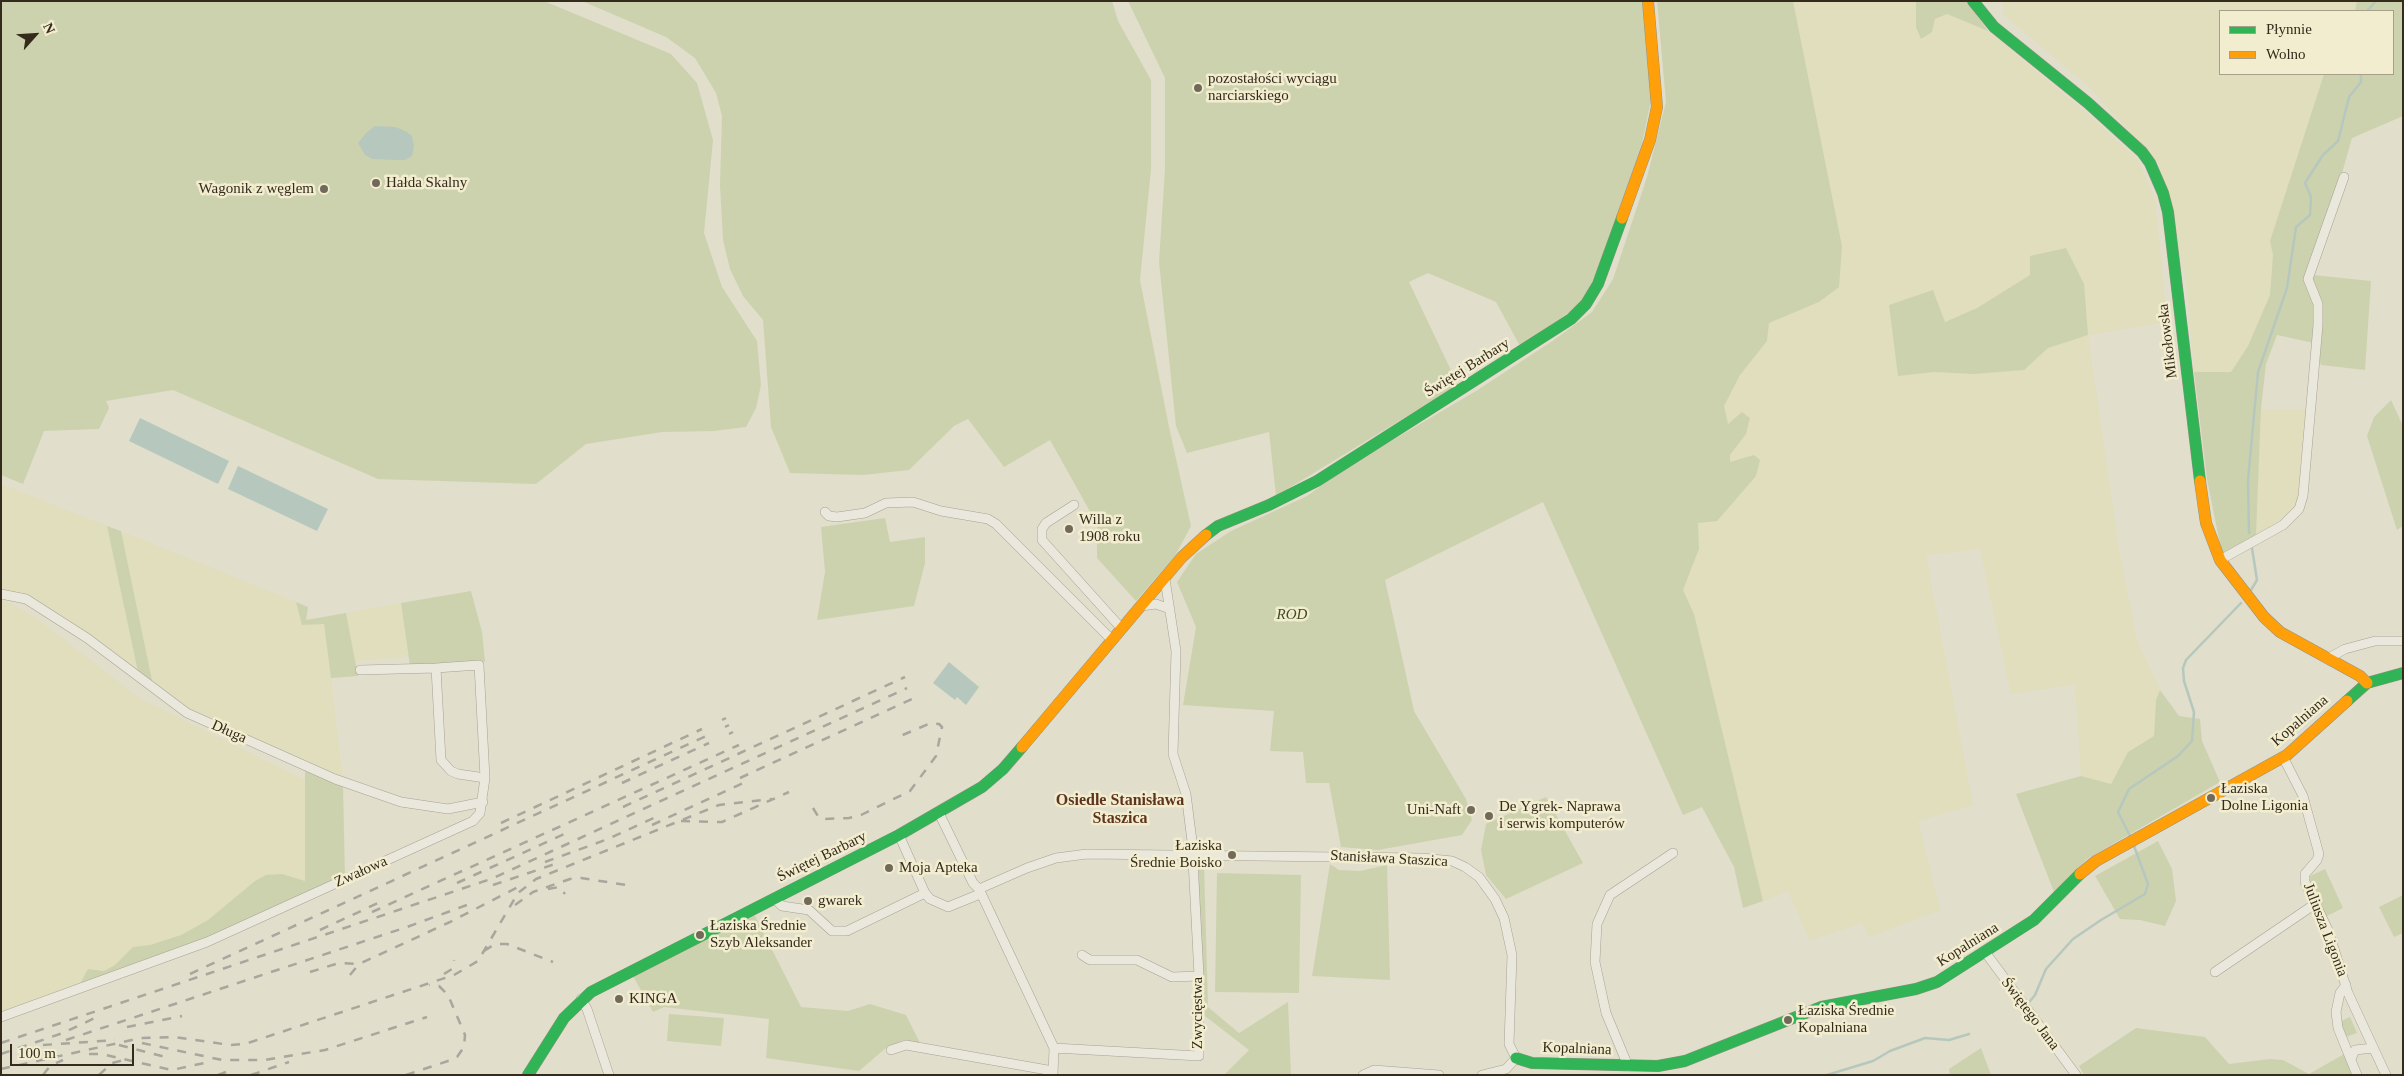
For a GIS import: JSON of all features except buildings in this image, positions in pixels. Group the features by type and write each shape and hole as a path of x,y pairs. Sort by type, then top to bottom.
{"street":[{"name":"Świętej Barbary","path":"528,1075 564,1018 581,999 603,985 899,835 982,787 1003,769 1141,606 1202,538 1218,526 1269,506 1317,480 1492,370 1571,318 1586,304 1598,284 1641,170 1656,107 1648,1"},
{"name":"Mikołowska","path":"1973,1 1994,27 2088,103 2142,152 2156,175 2168,212 2206,523 2220,560 2248,599 2280,632 2360,676 2367,683"},
{"path":"2220,560 2283,525 2299,509 2303,496 2318,325 2318,304 2308,279 2344,176"},
{"path":"824,512 829,516 846,516 865,513 894,501 913,502 941,511 988,519 996,524 1112,640"},
{"path":"1074,504 1046,523 1042,529 1042,540 1122,629"},
{"path":"1165,579 1176,651 1173,754 1186,794 1193,854"},
{"name":"Długa","path":"1,594 26,599 88,638 188,713 335,779 402,802 448,809 482,802"},
{"path":"1141,606 1156,604 1170,609"},
{"path":"2327,659 2345,649 2375,641 2403,641"},
{"name":"Zwałowa","path":"1,1017 207,942 474,821 480,813 485,778 479,664 436,668"},
{"path":"360,670 436,668 441,760 451,771 458,774 485,778"},
{"path":"2367,683 2403,673"},
{"name":"Kopalniana","path":"1516,1058 1532,1063 1658,1066 1685,1061 1821,1007 1927,986 1985,952 2043,913 2082,872 2122,847 2283,757 2367,683"},
{"name":"Juliusza Ligonia","path":"2283,757 2303,796 2319,854 2317,860 2305,874 2304,882 2328,930 2346,985 2386,1075"},
{"path":"891,1050 906,1045 1053,1073 1054,1048 980,892 973,883 939,813"},
{"path":"774,898 782,906 809,910 832,931 846,931 925,893 899,835"},
{"path":"1628,1066 1606,1013 1595,962 1597,924 1610,895 1674,853"},
{"name":"Stanisława Staszica","path":"925,893 937,903 948,907 1027,868 1056,858 1087,854 1422,858 1452,861 1464,866 1479,877 1495,899 1509,935 1512,955 1509,1044 1516,1058"},
{"name":"Zwycięstwa","path":"1054,1048 1199,1056 1193,854"},
{"path":"2215,972 2316,904"},
{"name":"Świętego Jana","path":"1985,952 2076,1075"},
{"path":"1082,955 1090,960 1137,960 1172,977 1198,976"},
{"path":"2346,985 2340,994 2336,1012 2338,1028 2357,1075"},
{"path":"581,999 587,1008 609,1075"},
{"path":"2351,1060 2355,1050 2373,1048"},
{"path":"1482,1075 1506,1069 1516,1058"},
{"path":"1363,1075 1374,1070 1439,1075"}],"shaded area":[{"path":"1793,1 1916,1 1916,27 1932,32 1935,19 1947,14 1988,31 2083,110 2138,160 2155,199 2167,322 2088,335 2119,550 2137,640 2160,690 2156,700 2154,736 2128,752 2111,784 2081,776 2075,684 2011,694 1980,549 1926,555 1973,805 1918,821 1940,910 1870,937 1862,923 1810,940 1788,891 1763,901 1694,614 1683,590 1699,549 1698,523 1756,476 1760,461 1754,455 1730,463 1730,455 1746,434 1728,424 1724,406 1740,375 1767,341 1769,323 1819,302 1842,246","holes":["2030,275 2088,335 2048,348 2023,370 1974,374 1934,372 1898,375 1934,291 1945,322 1977,308"]},
{"path":"2003,1 2357,1 2355,10 2219,10 2219,75 2324,75 2270,241 2273,255 2270,295 2248,347 2231,372 2194,372 2187,287 2159,164 2089,87 2003,14"},
{"path":"375,126 396,127 412,136 414,147 412,156 405,160 396,160 372,159 365,155 358,143"},
{"path":"2261,409 2306,409 2297,503 2288,514 2256,535"},
{"path":"140,418 229,461 218,484 129,441"},
{"path":"238,466 328,509 317,531 228,489"},
{"path":"1,484 107,526 138,672 63,618 1,590"},
{"path":"121,531 296,602 303,625 324,623 343,779 189,710 153,685"},
{"path":"1,599 32,615 141,699 305,780 305,881 282,874 255,881 208,920 181,935 150,945 133,947 115,965 104,971 88,969 80,984 1,1013"},
{"path":"401,603 408,656 355,661 346,613"},
{"path":"949,662 979,687 966,705 957,697 955,700 933,683"}],"green space":[{"path":"1,1 544,1 671,54 697,83 713,140 704,233 722,287 757,341 761,385 756,408 746,427 714,431 662,432 586,444 536,484 378,479 173,390 106,401 109,408 99,429 44,431 23,484 1,475"},
{"path":"582,1 1112,1 1118,21 1151,80 1151,169 1140,280 1191,526 1175,556 1136,601 1097,558 1097,524 1050,440 1004,467 968,419 954,426 909,470 863,475 790,473 771,427 763,320 743,296 730,269 723,240 720,185 722,116 716,93 695,58 666,37"},
{"path":"1128,1 1643,1 1651,100 1636,173 1597,272 1580,305 1520,346 1496,302 1428,273 1409,282 1458,385 1276,496 1269,432 1187,453 1176,426 1159,262 1165,169 1165,78"},
{"name":"ROD","path":"1657,1 1793,1 1842,246 1839,287 1819,302 1769,323 1767,341 1740,375 1724,406 1728,424 1742,412 1750,418 1746,434 1730,455 1730,462 1754,455 1760,460 1756,476 1717,521 1698,523 1699,549 1683,590 1694,614 1763,901 1743,908 1734,867 1702,807 1683,815 1543,502 1385,580 1414,711 1466,799 1472,820 1462,835 1378,850 1341,847 1329,783 1306,783 1303,752 1270,751 1274,711 1183,705 1196,627 1177,582 1196,554 1231,531 1307,496 1347,467 1476,391 1554,340 1592,312 1613,279 1647,177 1666,102"},
{"path":"1916,1 1967,1 1988,31 1947,14 1935,19 1932,32 1921,39 1916,27"},
{"path":"2357,1 2403,1 2403,116 2352,138 2313,275 2371,281 2365,370 2321,365 2314,343 2277,335 2266,364 2261,409 2256,535 2222,554 2207,479 2194,372 2231,372 2248,346 2270,295 2273,255 2270,241 2324,75 2394,75 2394,10 2355,10"},
{"path":"2066,248 2084,284 2088,335 2048,348 2024,370 1974,374 1934,372 1898,376 1889,305 1933,290 1945,322 1977,308 2030,275 2030,256"},
{"path":"2391,400 2403,426 2403,526 2397,530 2367,436 2374,417"},
{"path":"885,518 890,542 925,537 925,563 914,606 817,620 825,572 821,527"},
{"path":"107,526 121,531 153,685 138,672"},
{"path":"471,591 482,632 485,662 410,666 401,603"},
{"path":"296,602 308,607 306,620 346,613 358,676 331,678 324,624 302,625"},
{"path":"2160,690 2179,716 2200,719 2202,741 2220,782 2087,859 2054,892 2016,794 2081,776 2111,784 2128,752 2154,736 2156,700"},
{"path":"305,770 343,786 345,878 203,939 80,984 88,969 104,971 115,965 133,947 150,945 181,935 208,920 255,881 266,875 282,874 305,881"},
{"path":"1546,797 1583,863 1506,899 1486,875 1481,850 1486,824"},
{"path":"2158,841 2172,869 2176,901 2165,926 2140,920 2120,919 2095,876"},
{"path":"1204,864 1208,1007 1239,1033 1288,1002 1291,1075 1224,1075 1249,1050 1201,1013 1198,876 1199,865"},
{"path":"1330,864 1339,870 1360,871 1387,865 1390,980 1312,976"},
{"path":"2325,869 2343,908 2325,917 2308,883 2308,877"},
{"path":"1217,873 1301,875 1299,993 1215,992"},
{"path":"2403,895 2403,933 2394,937 2379,907"},
{"path":"754,914 801,1007 848,1011 870,1004 906,1015 920,1043 904,1040 887,1047 859,1071 766,1058 769,1019 664,1007 653,1012 633,976"},
{"path":"669,1014 724,1018 721,1046 667,1041"},
{"path":"2350,1017 2357,1033 2346,1037 2339,1022"},
{"path":"2136,1028 2205,1037 2229,1064 2270,1059 2283,1060 2309,1074 2346,1053 2355,1075 2084,1075 2079,1066"},
{"path":"1981,1048 1991,1075 1950,1075 1949,1069"}],"waterway":[{"path":"2368,10 2376,1"},
{"path":"2249,533 2248,480 2258,372 2287,288 2296,227 2310,215 2311,197 2305,183 2323,155 2338,141 2349,97 2361,82 2361,75"},
{"path":"2251,590 2257,580 2252,548"},
{"path":"2131,838 2118,812 2129,789 2178,756 2192,741 2194,712 2184,681 2183,668 2186,660 2241,603"},
{"path":"2026,1006 2035,995 2046,969 2073,939 2145,894 2148,884 2134,846"},
{"path":"1827,1075 1873,1061 1890,1051 1925,1038 1949,1040 1969,1034"}],"railway":[{"path":"623,807 905,677"},
{"path":"1,1043 491,879 907,688"},
{"path":"740,778 912,699"},
{"path":"722,720 726,718"},
{"path":"813,808 819,818 849,818 861,815 910,791 936,756 942,727 939,724 931,723 898,737"},
{"path":"725,727 729,725"},
{"path":"501,823 702,729"},
{"path":"729,734 733,732"},
{"path":"190,974 706,736"},
{"path":"622,783 709,743"},
{"path":"372,912 739,745"},
{"path":"652,825 750,780"},
{"path":"681,821 722,822 789,792"},
{"path":"1,1069 141,1038 174,1037 230,1045 245,1044 454,975 478,961 518,893 536,879 719,805 772,799"},
{"path":"545,862 608,839 656,817"},
{"path":"457,883 564,834"},
{"path":"493,885 555,864"},
{"path":"515,905 533,892 570,879 581,878 633,886"},
{"path":"350,975 359,964 450,922 524,884"},
{"path":"548,889 559,887 565,894"},
{"path":"66,1040 407,927 475,902"},
{"path":"320,930 378,903"},
{"path":"484,951 495,944 507,944 553,962"},
{"path":"444,974 452,969 454,960"},
{"path":"310,972 339,963 359,964"},
{"path":"406,1075 451,1060 457,1057 464,1047 465,1035 448,995 439,986 429,985"},
{"path":"127,1027 182,1016"},
{"path":"1,1054 63,1033 97,1017"},
{"path":"142,1043 222,1060 264,1060 325,1050 427,1017"},
{"path":"43,1045 115,1040"},
{"path":"119,1045 169,1058"},
{"path":"89,1054 101,1054 172,1070 209,1062"},
{"path":"43,1075 50,1066 63,1060"},
{"path":"99,1075 112,1063 124,1060"},
{"path":"251,1075 289,1062"},
{"path":"218,1075 226,1072"}],"traffic: fast":[{"path":"1973,1 1994,27 2088,103 2142,152 2150,163 2163,193 2168,212 2200,481"},
{"path":"1206,535 1218,526 1269,505 1317,481 1571,319 1586,304 1598,284 1622,218"},
{"path":"2347,701 2367,683 2403,673"},
{"path":"528,1075 564,1018 591,992 899,835 982,787 1003,769 1022,747"},
{"path":"1516,1058 1532,1063 1658,1066 1685,1061 1821,1007 1916,989 1937,982 2034,920 2080,874"}],"traffic: slow":[{"path":"1622,218 1650,140 1657,107 1648,1"},
{"path":"2200,481 2206,523 2220,560 2264,617 2280,632 2360,676 2367,683"},
{"path":"1022,747 1182,557 1206,535"},
{"path":"2080,874 2096,861 2287,755 2347,701"}],"place":[{"name":"pozostałości wyciągu narciarskiego","path":"1198,88"},
{"name":"Hałda Skalny","path":"376,183"},
{"name":"Wagonik z węglem","path":"324,189"},
{"name":"Willa z 1908 roku","path":"1069,529"},
{"name":"Łaziska Dolne Ligonia","path":"2211,798"},
{"name":"Uni-Naft","path":"1471,810"},
{"name":"De Ygrek- Naprawa i serwis komputerów","path":"1489,816"},
{"name":"Łaziska Średnie Boisko","path":"1232,855"},
{"name":"Moja Apteka","path":"889,868"},
{"name":"gwarek","path":"808,901"},
{"name":"Łaziska Średnie Szyb Aleksander","path":"700,935"},
{"name":"KINGA","path":"619,999"},
{"name":"Łaziska Średnie Kopalniana","path":"1788,1020"}],"district":[{"name":"Osiedle Stanisława Staszica","path":"1120,810"}]}
